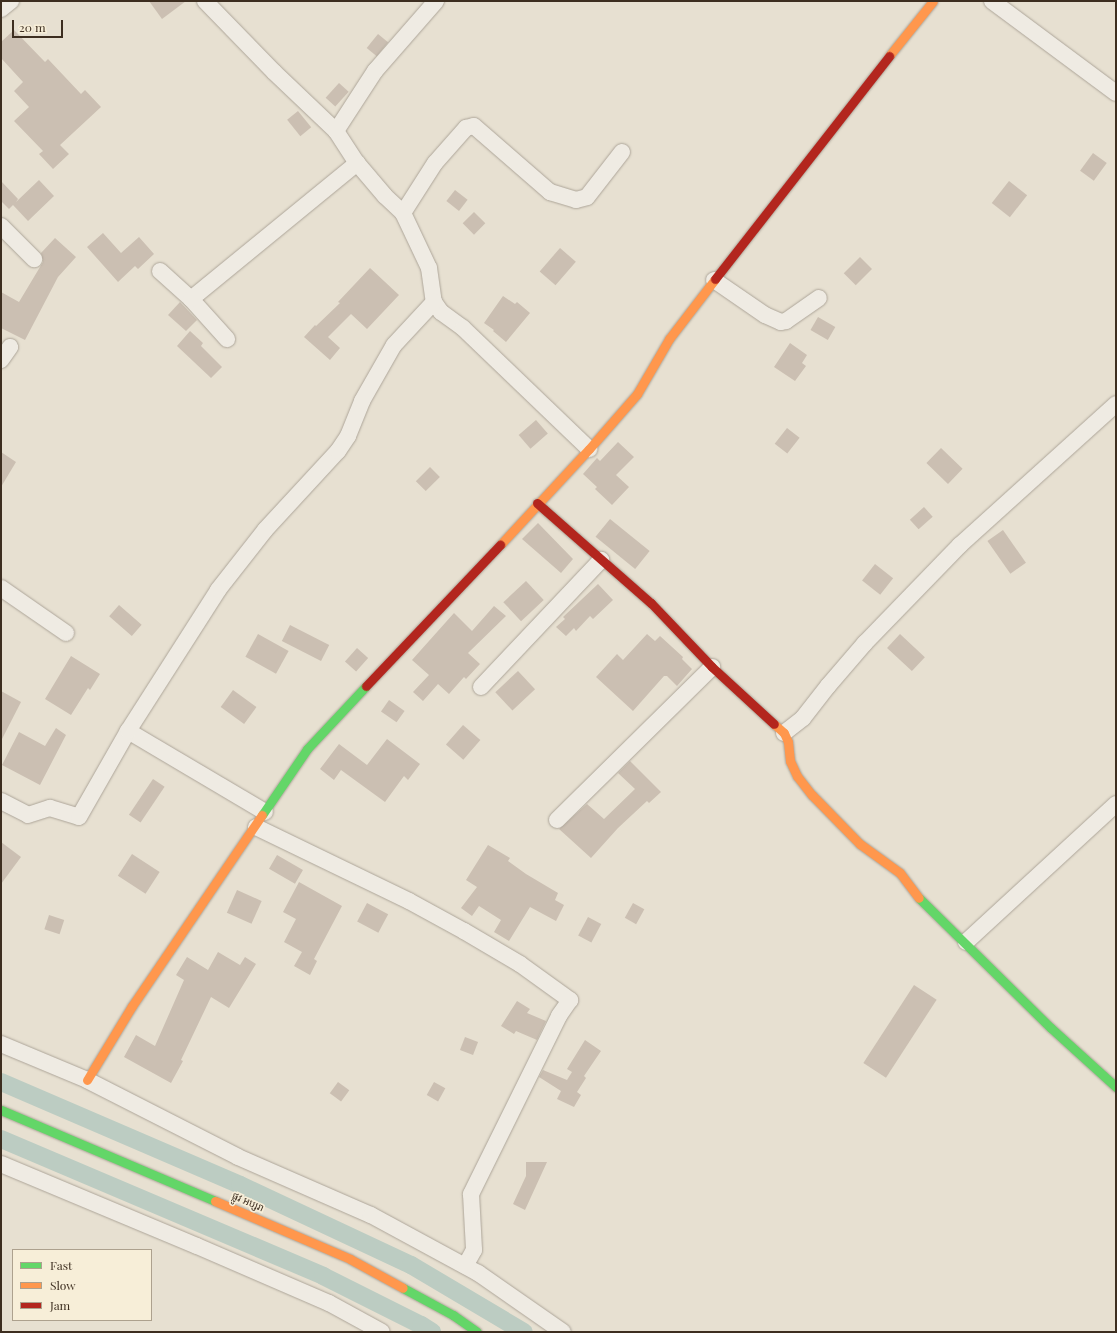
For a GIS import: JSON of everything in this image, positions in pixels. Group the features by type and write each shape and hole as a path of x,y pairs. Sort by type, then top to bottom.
{"street":[{"path":"1,9 11,1"},
{"path":"205,1 274,72 336,131 357,163 385,196 403,213 429,268 434,302 441,312 463,328 589,449"},
{"path":"336,131 375,71 436,1"},
{"path":"87,1080 132,1006 318,735 430,620 638,394 669,340 714,280 933,1"},
{"path":"992,1 1116,93"},
{"path":"403,213 436,163 466,128 474,126 550,192 576,200 587,197 622,152"},
{"path":"191,299 357,163"},
{"path":"1,226 34,259"},
{"path":"160,271 191,299 227,339"},
{"path":"714,280 765,315 781,322 786,321 819,298"},
{"path":"1,801 28,815 50,808 79,817 128,731 218,590 265,530 338,451 348,436 362,401 394,344 434,302"},
{"path":"1,360 10,347"},
{"path":"784,733 803,718 865,643 960,545 1116,404"},
{"path":"537,503 651,603 712,667 784,733 788,742 790,761 797,776 812,795 860,844 900,873 925,905 966,942 1051,1028 1116,1087"},
{"path":"481,687 601,560"},
{"path":"1,588 66,633"},
{"path":"556,820 712,667"},
{"path":"128,731 265,812"},
{"path":"966,942 1116,804"},
{"path":"256,827 409,901 520,964 570,1000 559,1016 471,1194 474,1250 465,1266"},
{"path":"1,1044 87,1080 238,1157 371,1215 478,1273 563,1332"},
{"name":"ផ្លូវ អប្សរា","path":"1,1110 350,1259 453,1315 477,1332"},
{"path":"1,1164 329,1303 382,1332"}],"building":[{"path":"149,1 186,1 162,19"},
{"path":"14,30 45,62 48,59 81,94 85,90 101,107 60,145 69,154 53,169 39,154 43,151 14,121 29,107 14,91 23,82 1,58 1,42"},
{"path":"378,34 388,42 377,56 367,48"},
{"path":"339,83 349,92 335,107 326,98"},
{"path":"298,111 311,127 300,136 287,120"},
{"path":"1093,153 1107,163 1094,181 1080,171"},
{"path":"39,180 54,196 28,221 13,205 9,209 1,201 1,181 18,199 16,202"},
{"path":"1009,181 1027,195 1010,217 992,203"},
{"path":"455,190 468,200 459,211 446,201"},
{"path":"474,212 485,223 474,235 463,223"},
{"path":"103,233 121,253 139,237 154,254 138,269 135,266 118,282 87,247"},
{"path":"55,238 76,257 58,277 25,340 1,328 1,292 19,302 43,262 41,253"},
{"path":"560,248 576,262 556,285 540,271"},
{"path":"860,257 872,269 856,285 844,273"},
{"path":"370,268 399,295 367,329 351,314 328,337 340,348 330,360 304,337 340,303 338,302"},
{"path":"503,296 515,304 517,302 530,313 506,342 493,331 494,330 484,323"},
{"path":"180,302 197,320 186,331 168,315"},
{"path":"818,317 835,327 828,340 810,330"},
{"path":"190,331 203,343 201,346 222,367 211,378 177,346"},
{"path":"790,343 807,355 802,363 806,366 795,381 774,367"},
{"path":"536,420 548,434 530,449 519,435"},
{"path":"787,428 800,438 787,454 775,444"},
{"path":"618,442 634,457 616,475 629,487 612,505 595,489 597,487 583,474 597,458 600,461"},
{"path":"941,448 963,469 948,484 926,463"},
{"path":"1,452 16,462 1,487"},
{"path":"430,467 440,477 426,491 416,481"},
{"path":"924,507 933,517 919,529 910,520"},
{"path":"610,519 650,551 635,569 596,537"},
{"path":"538,523 573,559 561,573 522,539"},
{"path":"1003,530 1026,563 1010,574 987,541"},
{"path":"875,564 893,578 880,595 862,581"},
{"path":"526,581 544,600 521,621 503,602"},
{"path":"598,584 613,600 593,619 590,616 576,631 574,628 566,636 556,627 565,619 563,617"},
{"path":"119,605 142,625 132,636 109,616"},
{"path":"494,606 506,616 468,653 480,664 466,679 464,677 449,694 438,684 423,701 413,692 429,675 412,660 454,613 472,631"},
{"path":"290,625 329,645 321,661 282,641"},
{"path":"258,634 289,651 276,674 245,657"},
{"path":"647,634 655,641 660,636 683,657 682,659 692,669 677,686 667,676 664,676 633,711 596,677 617,654 623,660"},
{"path":"900,634 925,657 912,671 887,648"},
{"path":"357,648 368,658 356,671 345,661"},
{"path":"71,656 100,674 90,690 88,688 71,715 45,699"},
{"path":"518,671 535,689 512,710 495,692"},
{"path":"233,690 256,707 244,724 221,707"},
{"path":"1,691 21,702 1,741"},
{"path":"389,700 405,711 397,722 381,711"},
{"path":"463,725 480,740 463,760 446,745"},
{"path":"56,728 66,735 40,785 2,765 19,732 45,746"},
{"path":"387,739 420,764 408,780 404,776 385,802 341,770 334,780 320,769 339,744 367,765"},
{"path":"630,761 661,792 649,803 647,801 618,828 591,858 559,829 587,804 604,819 635,789 618,773"},
{"path":"153,779 165,787 141,822 129,815"},
{"path":"1,842 21,857 1,884"},
{"path":"488,845 510,858 508,861 526,874 558,893 555,900 564,905 556,921 530,907 509,941 494,932 501,920 479,906 472,916 461,908 477,887 466,880"},
{"path":"132,854 160,872 146,894 118,876"},
{"path":"277,855 303,870 295,884 269,869"},
{"path":"299,882 342,906 314,959 317,961 310,975 294,966 302,952 284,942 296,919 283,912"},
{"path":"237,890 262,901 251,924 227,913"},
{"path":"367,903 388,914 378,933 357,922"},
{"path":"633,903 644,909 636,924 625,918"},
{"path":"49,915 64,920 60,934 44,929"},
{"path":"588,917 601,924 591,943 578,936"},
{"path":"218,952 240,965 245,957 256,964 229,1008 211,997 181,1060 183,1061 171,1083 124,1057 136,1035 155,1046 184,980 176,975 187,957 208,970"},
{"path":"914,985 937,1000 886,1078 863,1063"},
{"path":"517,1001 530,1009 527,1013 546,1021 537,1040 516,1031 514,1034 501,1026"},
{"path":"465,1037 478,1042 473,1055 460,1050"},
{"path":"585,1040 601,1051 584,1076 586,1078 577,1092 581,1095 574,1107 557,1099 561,1091 539,1077 543,1070 567,1080 572,1072 567,1069"},
{"path":"338,1082 349,1090 341,1102 330,1093"},
{"path":"434,1082 445,1088 438,1101 427,1095"},
{"path":"526,1162 547,1162 525,1210 513,1204 526,1176"}],"waterway":[{"path":"1,1082 240,1185 411,1265 524,1332"},
{"path":"1,1139 323,1276 432,1332"}],"traffic: fast":[{"path":"262,815 307,749 366,686"},
{"path":"919,898 1051,1028 1116,1087"},
{"path":"1,1110 215,1201"},
{"path":"403,1288 453,1315 477,1332"}],"traffic: slow":[{"path":"889,56 933,1"},
{"path":"500,545 589,449 637,394 669,339 715,279"},
{"path":"774,724 784,733 788,742 790,761 797,776 812,795 860,844 900,873 919,898"},
{"path":"87,1080 132,1006 262,815"},
{"path":"215,1201 350,1259 403,1288"}],"traffic: jam":[{"path":"715,279 889,56"},
{"path":"537,503 651,603 712,667 774,724"},
{"path":"366,686 500,545"}]}
